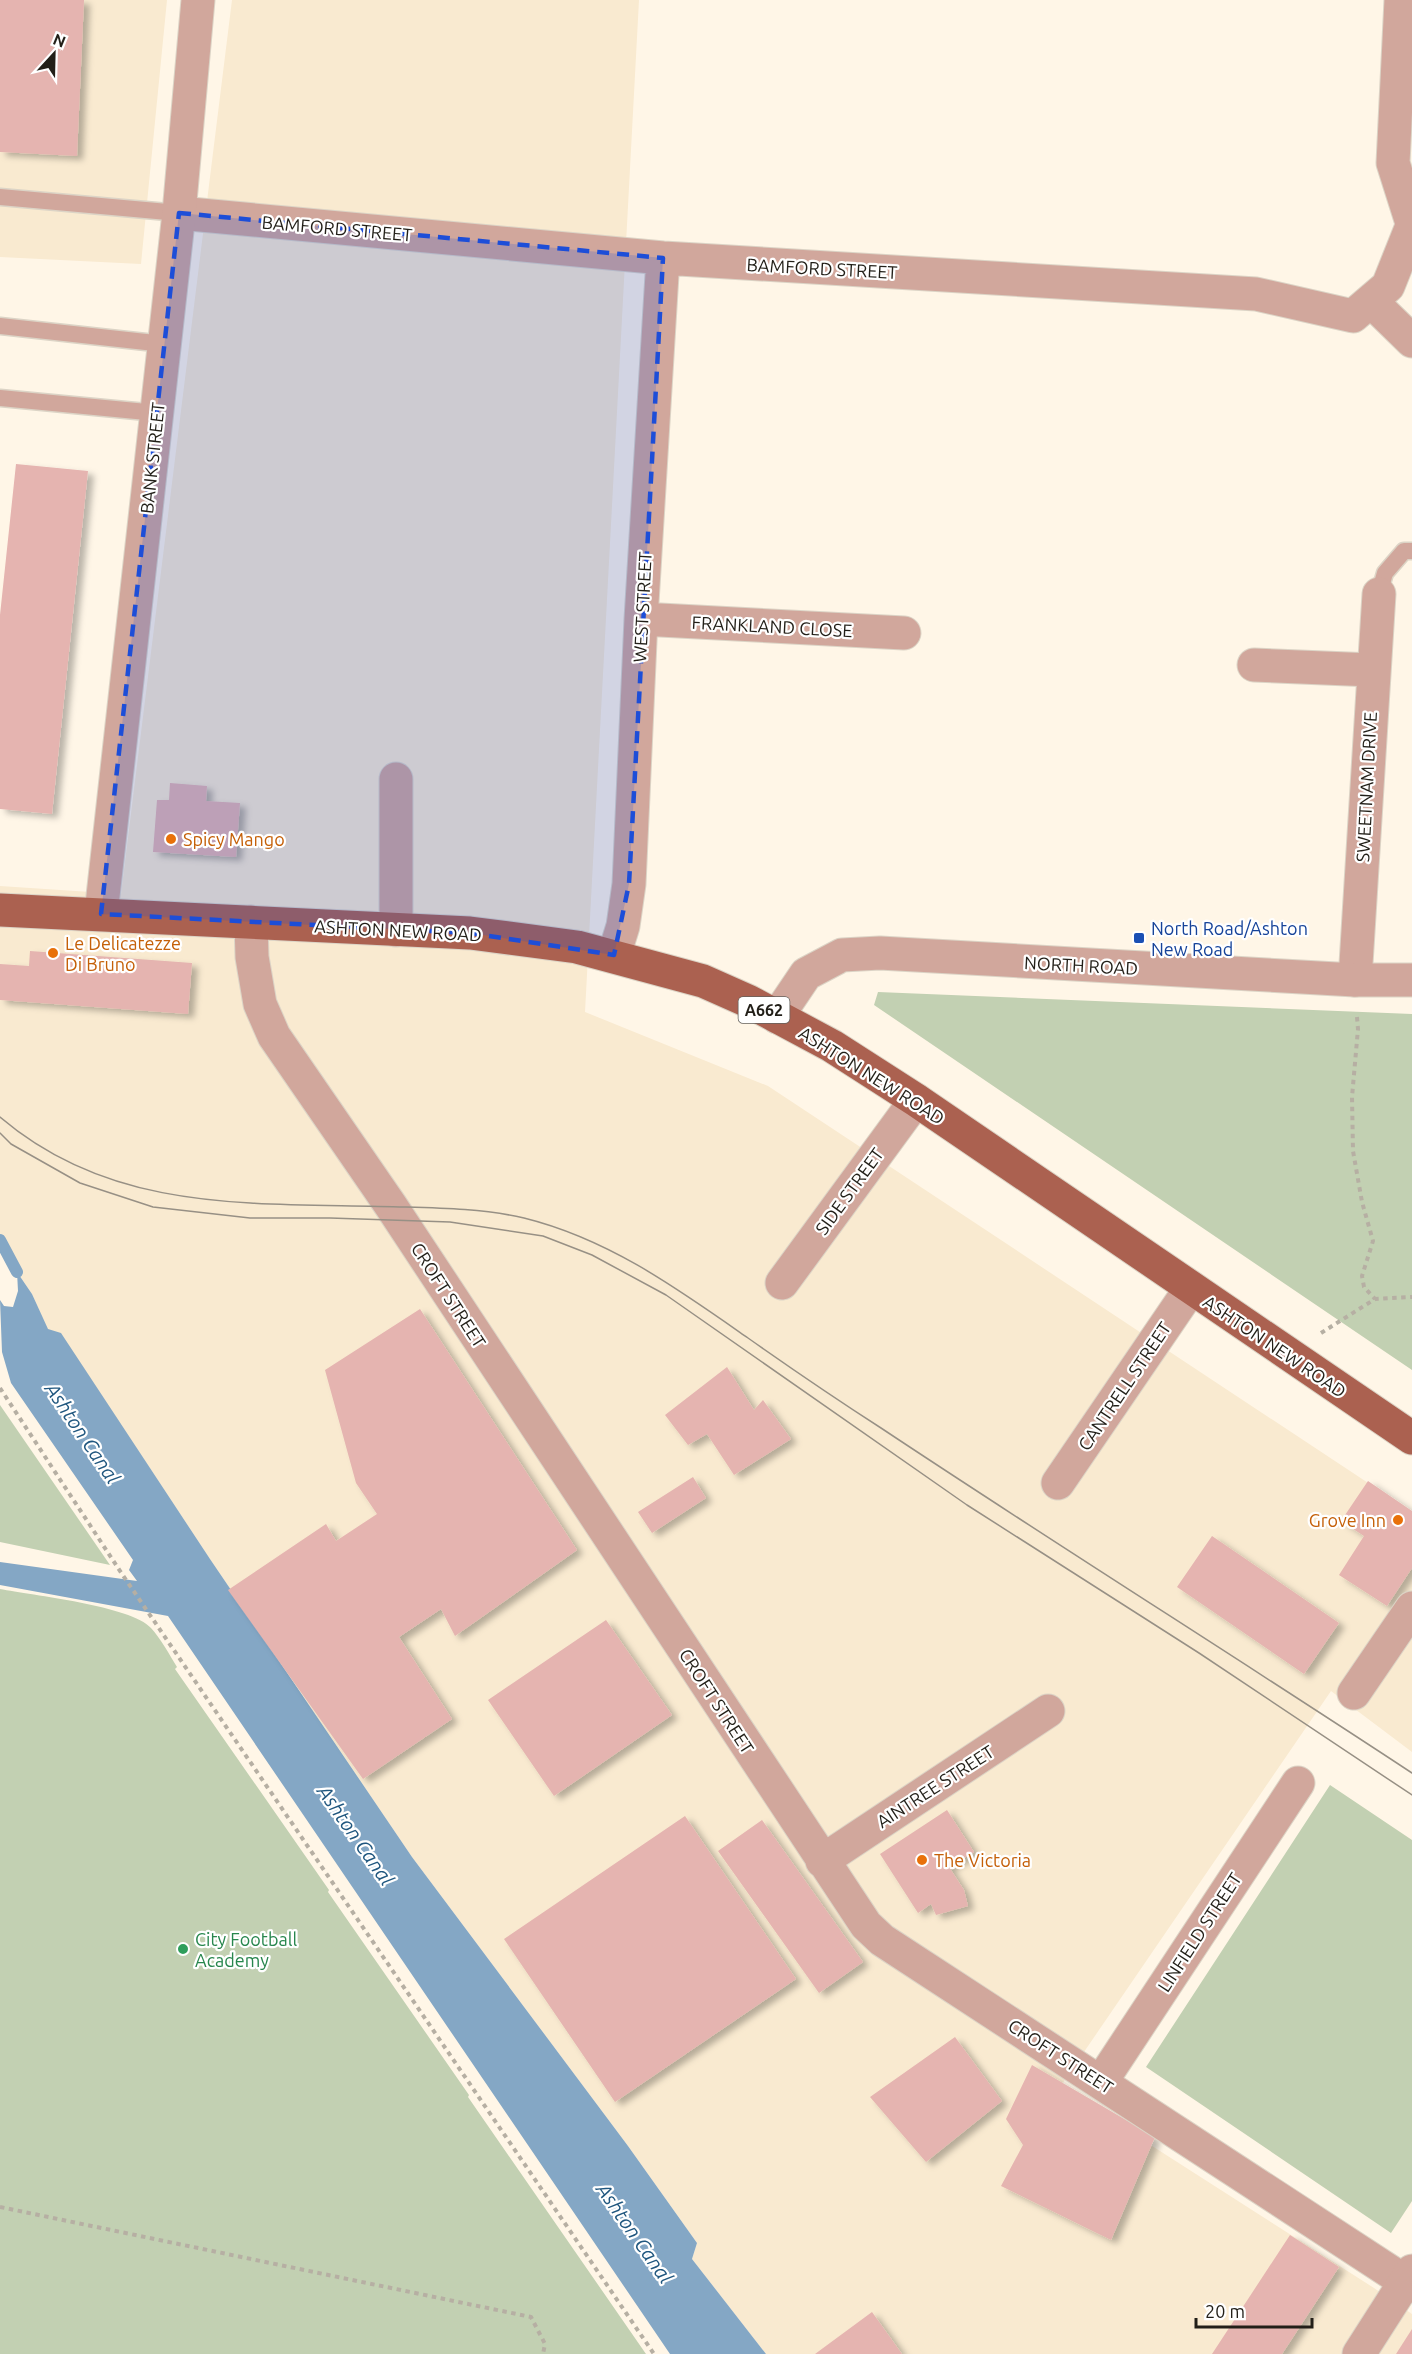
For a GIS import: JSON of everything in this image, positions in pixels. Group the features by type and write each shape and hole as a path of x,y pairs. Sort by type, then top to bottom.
{"main road":[{"name":"ASHTON NEW ROAD","path":"0,910 470,933 539,940 614,955 703,981 832,1046 916,1100 1412,1438"}],"street":[{"name":"BANK STREET","path":"101,915 179,213 198,0"},
{"name":"BAMFORD STREET","path":"179,213 663,258 1256,294 1353,316 1388,286 1412,225 1393,163 1401,0"},
{"name":"WEST STREET","path":"614,955 623,926 629,884 641,619 663,258"},
{"path":"1371,301 1412,341"},
{"name":"SWEETNAM DRIVE","path":"1355,980 1378,594"},
{"name":"FRANKLAND CLOSE","path":"641,619 904,633"},
{"path":"1254,665 1372,670"},
{"path":"396,779 396,930"},
{"name":"CROFT STREET","path":"251,922 252,957 261,1005 274,1036 391,1206 866,1925 882,1940 1410,2279"},
{"name":"NORTH ROAD","path":"777,1017 806,974 842,955 880,953 1355,980 1412,980"},
{"name":"SIDE STREET","path":"782,1283 916,1100"},
{"name":"CANTRELL STREET","path":"1058,1484 1191,1288"},
{"path":"1354,1693 1412,1608"},
{"name":"AINTREE STREET","path":"822,1861 1048,1711"},
{"name":"LINFIELD STREET","path":"1101,2082 1298,1783"},
{"path":"1359,2354 1410,2279"}],"lane":[{"path":"0,196 179,213"},
{"path":"0,326 164,345"},
{"path":"0,398 157,413"},
{"path":"1378,594 1384,573 1404,551 1412,551"}],"path":[{"path":"1355,980 1358,1029 1352,1097 1353,1151 1362,1202 1373,1241 1362,1276 1364,1287 1376,1299"},
{"path":"1287,1353 1376,1299 1412,1297"},
{"path":"0,1388 122,1574 654,2354"},
{"path":"0,2206 531,2318 545,2344 543,2354"}],"highlighted area":[{"path":"179,213 663,258 629,884 614,955 470,933 101,914"}],"shaded area":[{"path":"0,0 167,0 141,264 0,257"},
{"path":"232,0 639,0 585,1012 768,1086 1412,1512 1412,1752 1331,1691 1060,2087 1412,2314 1412,2354 766,2354 692,2259 697,2243 628,2146 412,1857 61,1334 48,1330 32,1294 0,1240 0,886 121,894"}],"green space":[{"path":"878,992 1412,1014 1412,1370 874,1005"},
{"path":"0,1405 110,1565 0,1542"},
{"name":"City Football Academy","path":"0,1589 56,1598 124,1613 140,1620 155,1632 177,1667 175,1669 646,2354 0,2354"},
{"path":"1330,1785 1412,1840 1412,2201 1391,2233 1146,2067"}],"water":[{"name":"Ashton Canal","path":"17,1272 32,1294 48,1329 61,1333 210,1559 412,1857 628,2146 697,2243 692,2259 766,2354 670,2354 168,1616 0,1585 0,1562 137,1581 129,1570 133,1560 11,1383 2,1352 0,1300 4,1306 13,1307 18,1291"}],"building":[{"path":"0,0 84,0 77,156 0,152"},
{"path":"16,464 88,471 52,814 0,809 0,615"},
{"path":"170,783 207,786 206,801 240,803 236,857 153,852 157,800 169,800"},
{"path":"30,951 192,963 188,1014 0,1000 0,964 29,966"},
{"path":"420,1309 577,1550 455,1636 441,1609 399,1637 452,1719 363,1779 228,1590 326,1524 336,1541 377,1514 356,1483 325,1370"},
{"path":"727,1367 754,1410 763,1400 791,1439 734,1475 707,1434 688,1445 665,1415"},
{"path":"693,1477 706,1498 652,1533 638,1512"},
{"path":"1368,1481 1412,1511 1412,1568 1387,1606 1339,1575 1364,1536 1341,1521"},
{"path":"1212,1536 1339,1623 1304,1674 1177,1587"},
{"path":"606,1620 672,1715 554,1796 488,1700"},
{"name":"The Victoria","path":"947,1810 974,1852 949,1867 964,1890 968,1906 936,1915 931,1904 918,1913 880,1854"},
{"path":"685,1816 796,1979 615,2102 504,1939"},
{"path":"762,1820 863,1962 819,1993 718,1851"},
{"path":"955,2037 1002,2101 926,2162 870,2097"},
{"path":"1032,2065 1155,2137 1111,2240 1001,2186 1023,2145 1006,2119"},
{"path":"1290,2235 1339,2267 1282,2354 1212,2354"},
{"path":"872,2312 902,2354 815,2354"},
{"path":"1412,2329 1412,2354 1396,2354"}],"waterway":[{"path":"0,1240 17,1272"}],"tram line":[{"path":"0,1117 45,1149 92,1173 142,1188 192,1198 244,1203 435,1208 509,1215 555,1227 614,1252 669,1284 847,1406 1412,1773"},
{"path":"0,1133 11,1144 80,1183 153,1207 250,1218 450,1222 543,1236 592,1255 666,1295 967,1505 1199,1653 1412,1795"}],"place":[{"name":"Spicy Mango","path":"171,839"},
{"name":"North Road/Ashton New Road","path":"1139,938"},
{"name":"Le Delicatezze Di Bruno","path":"53,953"},
{"name":"Grove Inn","path":"1398,1520"},
{"name":"The Victoria","path":"922,1860"},
{"name":"City Football Academy","path":"183,1949"}]}
